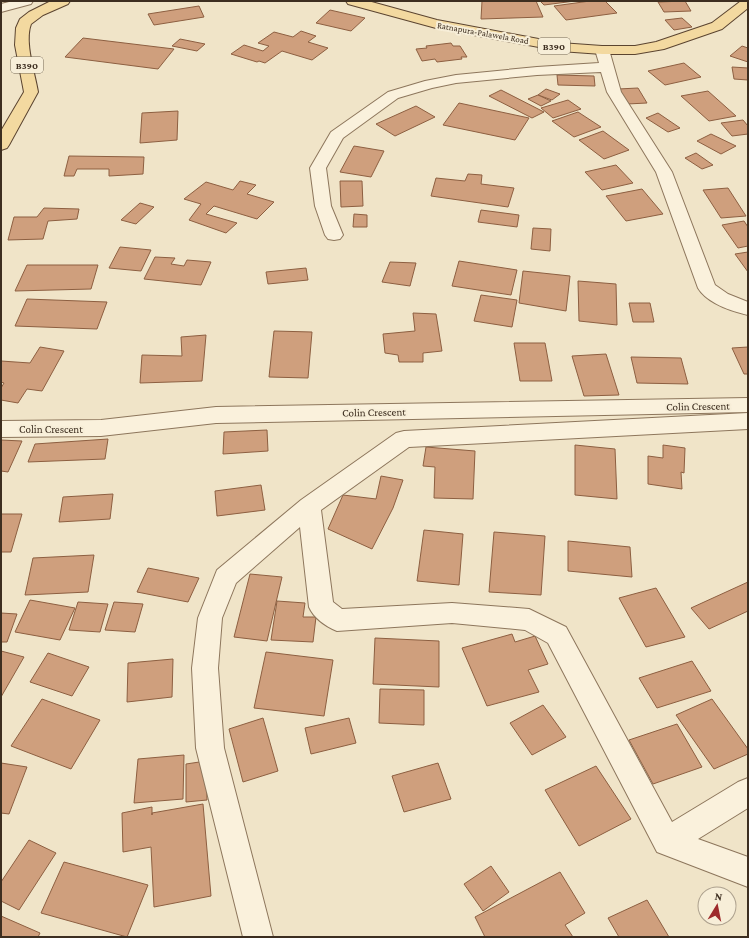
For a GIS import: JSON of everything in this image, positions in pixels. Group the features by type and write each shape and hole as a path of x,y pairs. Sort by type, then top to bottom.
{"main road":[{"name":"B390","path":"1,145 32,92 21,36 24,23 38,12 63,1"},
{"name":"Ratnapura-Palawela Road","path":"353,1 436,24 560,47 602,50 635,50 659,46 718,26 748,2"}],"street":[{"path":"1,8 7,8 26,1"},
{"path":"602,50 614,92 664,172 707,288 721,298 744,302"},
{"path":"334,234 323,206 318,168 337,135 393,95 430,84 456,79 537,71 607,67"},
{"name":"Colin Crescent","path":"1,429 101,428 216,415 748,405"},
{"path":"258,937 210,748 205,668 210,618 226,577 309,506 404,440 748,421"},
{"path":"309,506 321,607 337,620 452,613 529,620 557,635 667,842 748,872"},
{"path":"667,842 748,792"}],"building":[{"path":"482,1 536,1 543,17 481,19"},
{"path":"540,1 575,1 544,5"},
{"path":"590,1 605,1 617,13 566,20 554,6"},
{"path":"685,1 691,11 664,12 658,2"},
{"path":"199,6 204,17 154,25 148,14"},
{"path":"330,10 365,18 351,31 316,23"},
{"path":"682,18 692,27 674,30 665,20"},
{"path":"301,31 316,36 308,42 328,48 312,60 282,51 265,63 231,54 244,45 263,51 269,46 258,43 274,32 293,37"},
{"path":"83,38 174,49 158,69 65,57"},
{"path":"180,39 205,44 197,51 172,46"},
{"path":"451,43 453,46 460,46 467,57 437,62 435,59 422,61 416,49 427,48 426,46"},
{"path":"742,46 748,48 748,62 730,56"},
{"path":"684,63 701,77 665,85 648,71"},
{"path":"732,67 748,68 748,80 734,79"},
{"path":"557,75 594,76 595,86 558,85"},
{"path":"638,88 647,103 627,104 618,89"},
{"path":"546,89 560,94 552,100 538,95"},
{"path":"501,90 544,112 532,118 489,96"},
{"path":"708,91 736,116 709,121 681,96"},
{"path":"538,95 551,101 541,106 528,99"},
{"path":"568,100 581,109 553,118 541,108"},
{"path":"459,103 529,118 515,140 443,125"},
{"path":"416,106 435,117 395,136 376,124"},
{"path":"178,111 177,140 140,143 142,113"},
{"path":"578,112 601,127 574,137 552,121"},
{"path":"658,113 680,128 668,132 646,118"},
{"path":"743,120 748,126 748,134 732,136 721,123"},
{"path":"603,131 629,150 604,159 579,140"},
{"path":"711,134 736,146 721,154 697,141"},
{"path":"354,146 384,151 371,177 340,172"},
{"path":"696,153 713,165 702,169 685,158"},
{"path":"69,156 144,157 143,174 109,176 109,169 77,169 74,176 64,176"},
{"path":"616,165 633,183 602,190 585,172"},
{"path":"468,174 482,175 481,184 514,188 508,207 431,196 436,178 465,181"},
{"path":"240,181 256,185 247,194 274,202 257,219 214,206 206,214 237,223 226,233 189,220 201,204 184,199 206,182 233,190"},
{"path":"340,181 362,181 363,206 341,207"},
{"path":"728,188 746,216 721,218 703,190"},
{"path":"642,189 663,214 626,221 606,196"},
{"path":"140,203 154,207 136,224 121,220"},
{"path":"44,208 79,209 77,219 48,221 43,239 8,240 14,217 37,217"},
{"path":"481,210 519,215 517,227 478,222"},
{"path":"354,214 367,215 367,227 353,227"},
{"path":"744,221 748,227 748,246 738,248 722,225"},
{"path":"533,228 551,229 550,251 531,249"},
{"path":"120,247 151,250 141,271 109,268"},
{"path":"748,252 748,272 735,254"},
{"path":"155,257 175,258 171,264 184,266 187,260 211,262 201,285 144,279"},
{"path":"459,261 517,270 511,295 452,286"},
{"path":"390,262 416,263 410,286 382,282"},
{"path":"27,265 98,265 91,289 15,291"},
{"path":"306,268 308,280 268,284 266,272"},
{"path":"523,271 570,276 566,311 519,303"},
{"path":"578,281 616,284 617,325 579,321"},
{"path":"481,295 517,300 512,327 474,321"},
{"path":"27,299 107,302 97,329 15,326"},
{"path":"629,303 650,303 654,322 633,322"},
{"path":"413,313 436,314 442,351 423,353 423,362 399,362 398,355 385,353 383,334 415,331"},
{"path":"274,331 312,332 308,378 269,377"},
{"path":"206,335 202,381 140,383 142,355 182,356 181,337"},
{"path":"514,343 545,343 552,381 520,381"},
{"path":"40,347 64,351 42,391 27,389 18,403 1,400 1,388 4,383 1,382 1,361 30,363"},
{"path":"748,347 748,374 744,374 732,348"},
{"path":"606,354 619,395 584,396 572,356"},
{"path":"631,357 681,358 688,384 637,383"},
{"path":"267,430 268,451 223,454 224,432"},
{"path":"108,439 105,459 28,462 35,444"},
{"path":"1,440 22,441 8,472 1,471"},
{"path":"575,445 615,449 617,499 575,495"},
{"path":"663,445 685,448 684,473 681,472 682,489 648,484 648,456 663,458"},
{"path":"426,447 475,451 473,499 434,498 435,467 423,466"},
{"path":"381,476 403,480 393,508 372,549 328,529 343,495 376,499"},
{"path":"261,485 265,510 217,516 215,491"},
{"path":"113,494 110,519 59,522 63,497"},
{"path":"1,514 22,514 11,552 1,552"},
{"path":"424,530 463,534 459,585 417,581"},
{"path":"494,532 545,536 541,595 489,592"},
{"path":"568,541 630,547 632,577 568,571"},
{"path":"94,555 88,592 25,595 33,558"},
{"path":"148,568 199,578 188,602 137,592"},
{"path":"250,574 282,577 267,641 234,637"},
{"path":"748,582 748,611 709,629 691,608"},
{"path":"656,588 685,637 646,647 619,598"},
{"path":"30,600 75,608 60,640 15,632"},
{"path":"277,601 305,603 303,617 316,617 313,642 271,640"},
{"path":"78,602 108,604 100,632 69,630"},
{"path":"114,602 143,604 135,632 105,630"},
{"path":"1,613 17,614 7,642 1,642"},
{"path":"512,634 515,642 535,636 548,664 528,670 539,692 487,706 462,648"},
{"path":"375,638 439,641 439,687 373,684"},
{"path":"1,651 24,657 1,697"},
{"path":"266,652 333,660 324,716 254,708"},
{"path":"48,653 89,667 72,696 30,682"},
{"path":"173,659 172,697 127,702 128,663"},
{"path":"692,661 711,691 657,708 639,678"},
{"path":"380,689 424,690 424,725 379,723"},
{"path":"42,699 100,720 71,769 11,746"},
{"path":"712,699 748,749 748,754 714,769 676,715"},
{"path":"543,705 566,737 532,755 510,723"},
{"path":"263,718 278,771 243,782 229,729"},
{"path":"349,718 356,743 311,754 305,728"},
{"path":"677,724 702,767 653,784 629,740"},
{"path":"184,755 183,799 134,803 138,759"},
{"path":"206,761 207,800 186,802 186,764"},
{"path":"1,763 27,767 9,814 1,813"},
{"path":"438,763 451,799 404,812 392,776"},
{"path":"596,766 631,819 579,846 545,790"},
{"path":"203,804 211,896 154,907 151,847 123,852 122,813 152,807 152,813"},
{"path":"29,840 56,853 19,910 1,901 1,882"},
{"path":"64,862 148,885 127,937 41,913"},
{"path":"491,866 509,892 483,911 464,884"},
{"path":"560,872 585,913 565,925 573,937 485,937 475,917"},
{"path":"647,900 669,937 619,937 608,918"},
{"path":"1,916 40,933 38,937 1,937"}]}
